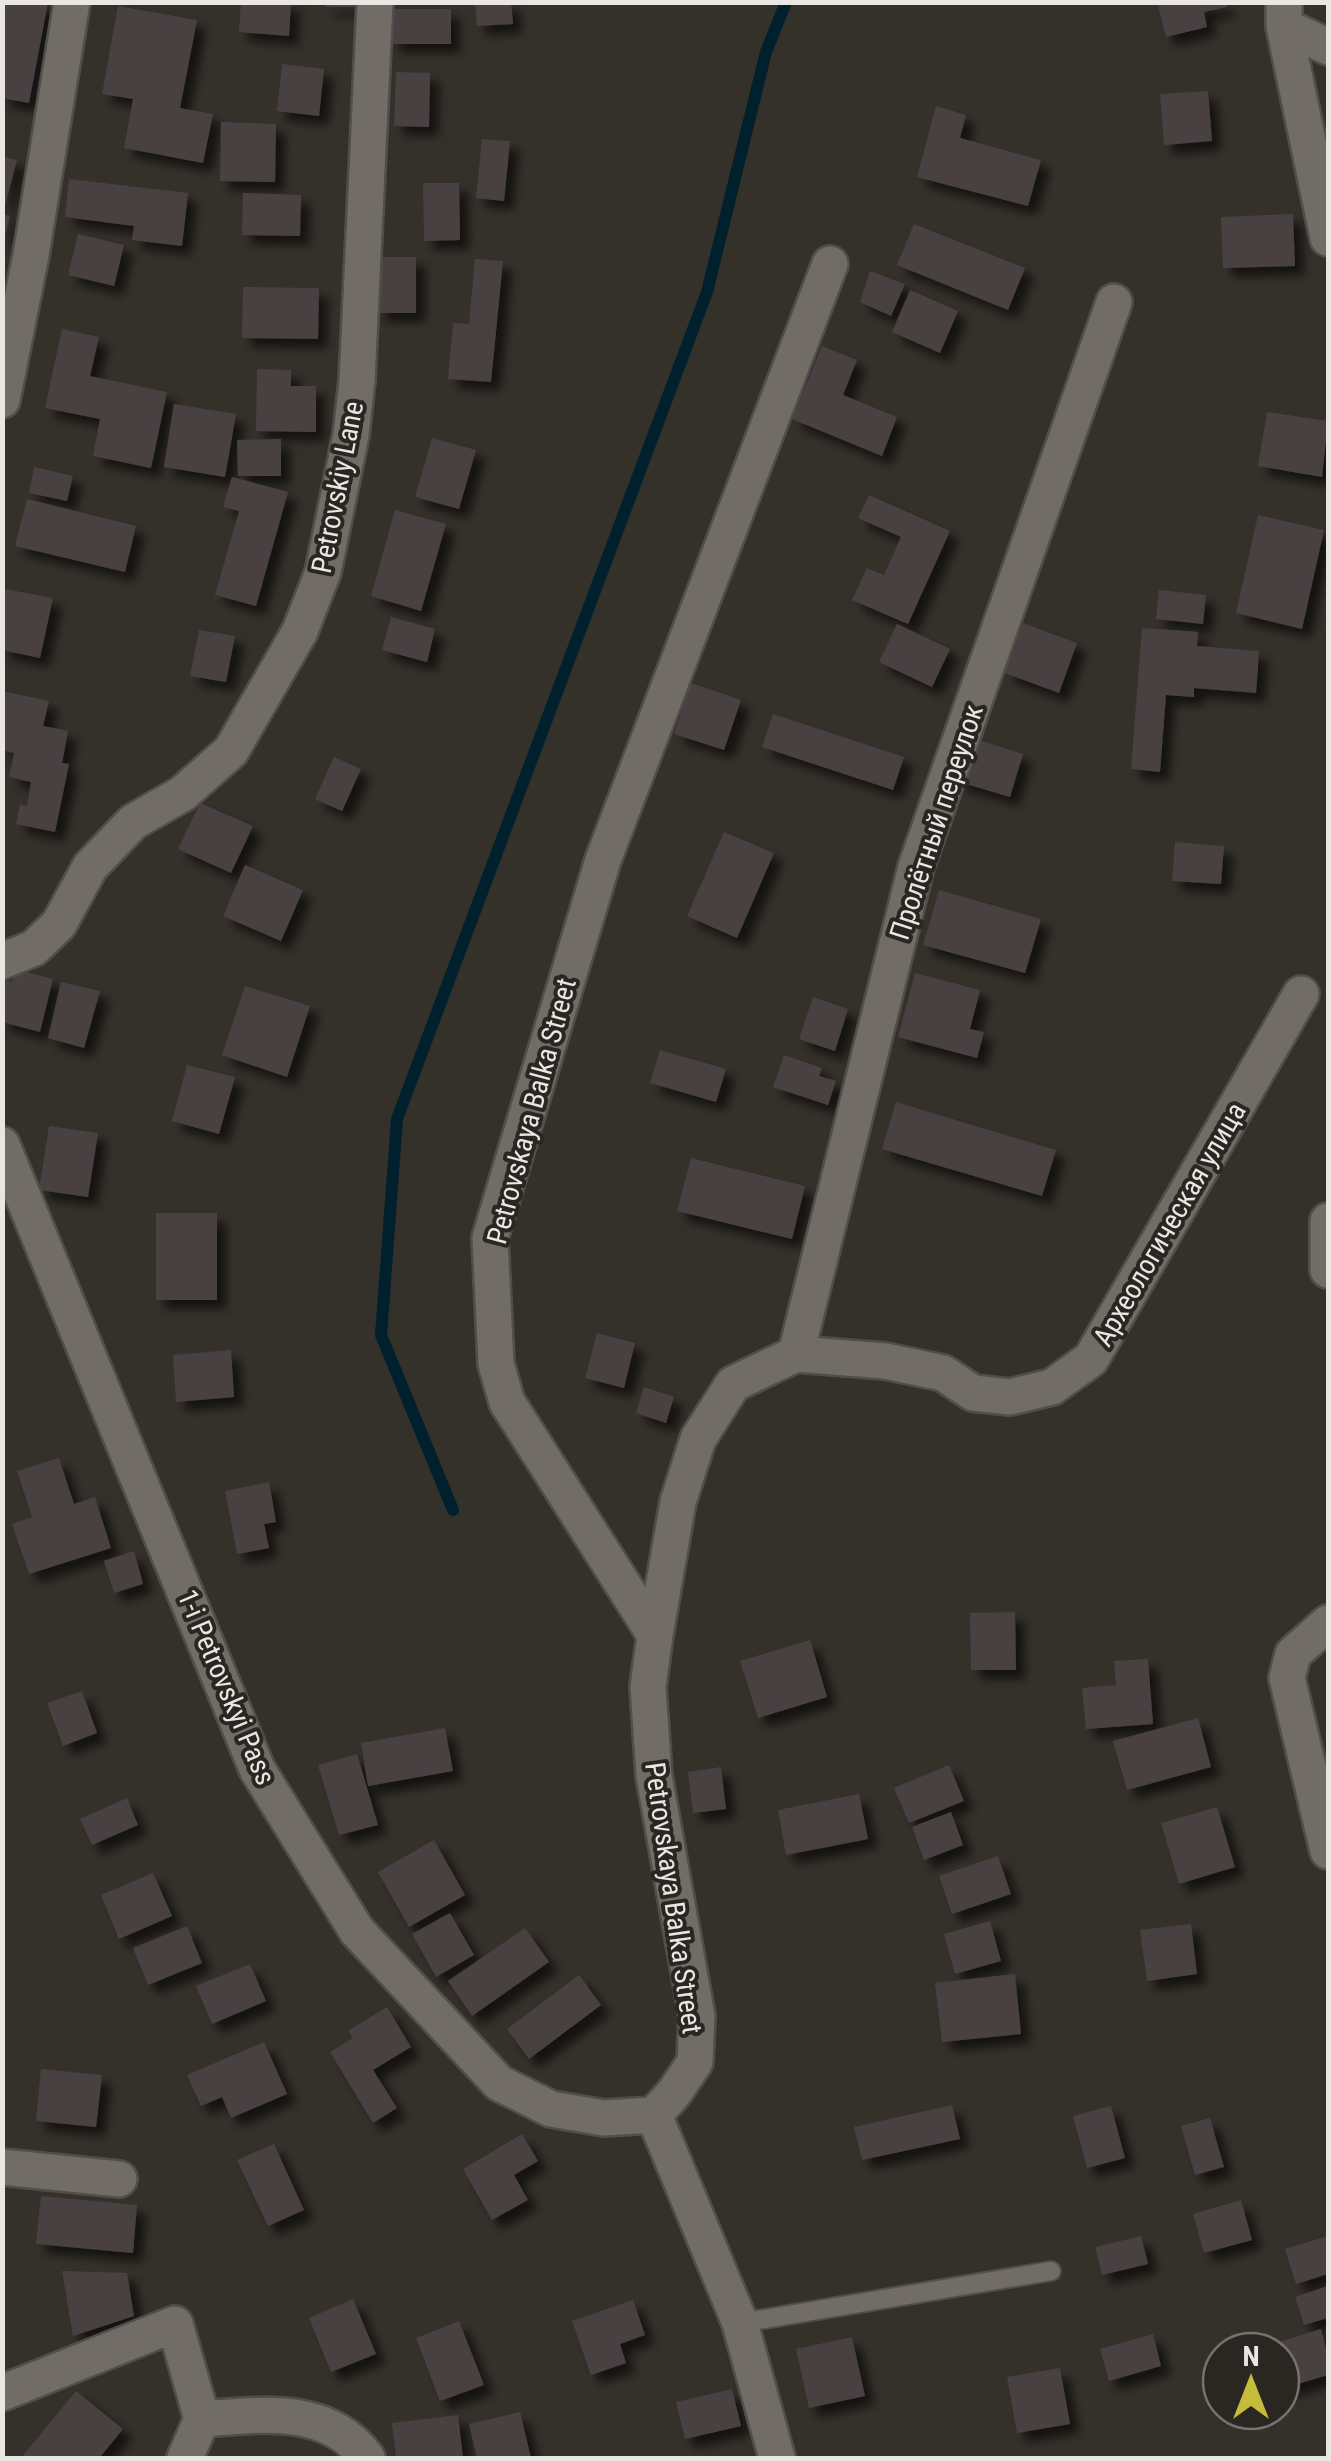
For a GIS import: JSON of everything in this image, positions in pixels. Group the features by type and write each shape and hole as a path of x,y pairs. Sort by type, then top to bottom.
{"street":[{"path":"2,400 31,255 72,2"},
{"name":"Petrovskiy Lane","path":"2,961 34,948 59,924 90,867 132,822 182,794 231,751 300,632 324,572 351,435 357,381 376,2"},
{"path":"1284,14 1328,47"},
{"path":"1284,14 1328,238"},
{"name":"Petrovskaya Balka Street","path":"654,2115 696,2062 698,2016 654,1776 648,1686 654,1635 508,1402 496,1364 490,1238 603,860 830,264"},
{"name":"Пролётный переулок","path":"796,1354 916,867 1114,302"},
{"name":"Археологическая улица","path":"654,1635 678,1502 698,1440 733,1384 796,1354 886,1361 943,1374 973,1393 1010,1397 1052,1387 1091,1360 1301,994"},
{"name":"1-i Petrovskyi Pass","path":"2,1145 257,1769 357,1931 500,2082 551,2109 604,2118 654,2115"},
{"path":"1328,1221 1328,1270"},
{"path":"1328,1624 1293,1654 1287,1678 1328,1850"},
{"path":"654,2115 740,2323 778,2458"},
{"path":"2,2168 119,2179"},
{"path":"2,2393 175,2324 202,2419 184,2458"},
{"path":"202,2419 288,2413 339,2432 368,2458"}],"lane":[{"path":"740,2323 1052,2271"}],"building":[{"path":"2,2 48,2 29,103 2,98"},
{"path":"241,2 291,2 289,36 239,32"},
{"path":"475,2 511,2 513,24 477,26"},
{"path":"1157,2 1226,2 1227,7 1204,12 1207,27 1166,37"},
{"path":"325,3 358,3 358,7 325,7"},
{"path":"118,6 197,20 180,108 213,114 203,163 124,148 133,99 102,94"},
{"path":"391,9 451,9 451,44 391,44"},
{"path":"282,64 324,69 319,116 277,111"},
{"path":"396,72 430,73 429,127 394,126"},
{"path":"1208,91 1212,141 1164,145 1160,94"},
{"path":"936,106 966,115 960,138 1041,160 1028,206 917,177"},
{"path":"221,122 276,124 275,182 220,181"},
{"path":"482,139 510,141 504,201 476,198"},
{"path":"2,156 17,160 4,209 2,209"},
{"path":"69,179 188,193 182,246 132,240 134,226 65,217"},
{"path":"423,183 459,183 460,240 424,241"},
{"path":"243,193 301,195 300,236 242,235"},
{"path":"2,214 10,216 4,240 2,240"},
{"path":"1293,214 1295,266 1223,268 1221,217"},
{"path":"914,224 1025,268 1008,310 897,265"},
{"path":"78,234 124,245 114,286 68,275"},
{"path":"377,257 416,257 416,313 377,313"},
{"path":"475,259 503,261 491,382 448,379 453,323 469,324"},
{"path":"870,271 905,284 891,316 860,302"},
{"path":"243,287 319,288 318,339 242,338"},
{"path":"910,290 958,311 940,353 892,332"},
{"path":"62,329 99,337 90,376 167,392 151,468 93,456 100,419 45,408"},
{"path":"822,346 857,360 843,395 897,417 882,456 792,419"},
{"path":"257,369 291,370 291,386 316,386 316,432 256,431"},
{"path":"174,404 236,414 225,477 164,467"},
{"path":"1267,412 1328,421 1322,477 1258,466"},
{"path":"432,438 476,450 459,509 415,497"},
{"path":"281,439 281,476 238,476 237,440"},
{"path":"34,467 73,476 67,501 29,493"},
{"path":"232,477 288,492 256,606 215,595 239,511 223,507"},
{"path":"869,495 950,531 908,624 852,600 867,568 884,575 901,537 858,518"},
{"path":"27,499 136,526 125,572 15,546"},
{"path":"395,510 446,524 421,611 371,596"},
{"path":"1258,515 1324,530 1302,629 1236,613"},
{"path":"5,589 53,598 40,658 2,650"},
{"path":"1159,590 1206,595 1203,624 1156,619"},
{"path":"391,617 435,629 427,662 382,650"},
{"path":"1023,623 1077,643 1059,693 1005,673"},
{"path":"897,624 950,649 932,687 879,662"},
{"path":"1142,628 1198,632 1197,646 1259,651 1256,693 1194,688 1194,697 1166,695 1160,772 1131,769"},
{"path":"199,630 235,636 226,682 190,676"},
{"path":"691,683 741,700 724,750 674,734"},
{"path":"2,691 49,701 43,726 68,731 62,763 69,764 55,832 16,824 20,804 27,806 31,782 9,777 14,753 2,750"},
{"path":"773,714 904,757 893,790 762,747"},
{"path":"969,737 1023,754 1010,797 956,781"},
{"path":"334,757 361,769 342,811 315,799"},
{"path":"200,803 253,826 231,873 178,849"},
{"path":"724,832 774,853 737,938 687,916"},
{"path":"1175,842 1224,846 1221,884 1172,881"},
{"path":"245,865 303,890 281,941 223,916"},
{"path":"939,890 1041,919 1025,973 923,945"},
{"path":"15,969 53,979 40,1032 2,1022 2,979 12,982"},
{"path":"915,973 980,990 970,1029 984,1032 977,1058 898,1037"},
{"path":"61,982 100,991 84,1048 48,1038"},
{"path":"245,986 310,1006 287,1077 222,1055"},
{"path":"813,997 848,1009 835,1051 799,1039"},
{"path":"660,1050 726,1069 716,1102 650,1083"},
{"path":"784,1055 822,1068 819,1076 836,1081 828,1105 773,1087"},
{"path":"187,1065 235,1077 219,1134 172,1121"},
{"path":"896,1102 1056,1150 1042,1196 882,1149"},
{"path":"49,1126 98,1133 88,1197 39,1190"},
{"path":"691,1158 805,1186 792,1239 677,1211"},
{"path":"156,1213 217,1213 217,1300 156,1300"},
{"path":"597,1333 635,1343 624,1388 585,1378"},
{"path":"231,1350 234,1397 176,1402 173,1355"},
{"path":"644,1387 674,1397 666,1423 636,1413"},
{"path":"59,1458 74,1504 95,1497 111,1548 29,1574 12,1524 32,1517 17,1471"},
{"path":"269,1482 276,1522 264,1524 269,1548 237,1554 225,1491"},
{"path":"134,1551 143,1584 114,1593 104,1561"},
{"path":"1015,1612 1016,1670 971,1670 970,1613"},
{"path":"810,1640 827,1697 758,1718 740,1661"},
{"path":"1148,1659 1153,1724 1086,1729 1082,1688 1116,1685 1114,1661"},
{"path":"82,1691 97,1733 63,1746 47,1703"},
{"path":"1198,1718 1211,1767 1127,1790 1113,1741"},
{"path":"445,1728 453,1771 368,1786 361,1743"},
{"path":"357,1754 378,1825 339,1835 318,1765"},
{"path":"949,1765 964,1801 909,1823 894,1788"},
{"path":"721,1767 726,1809 693,1813 688,1772"},
{"path":"859,1794 868,1839 786,1855 778,1810"},
{"path":"127,1798 138,1825 92,1845 80,1819"},
{"path":"1217,1807 1235,1867 1179,1884 1161,1823"},
{"path":"951,1812 963,1845 924,1860 912,1827"},
{"path":"434,1840 465,1895 409,1927 378,1872"},
{"path":"998,1856 1011,1894 952,1914 939,1876"},
{"path":"153,1873 172,1916 119,1939 101,1895"},
{"path":"450,1913 474,1955 436,1977 412,1934"},
{"path":"990,1921 1001,1961 955,1974 944,1934"},
{"path":"1191,1924 1197,1974 1147,1981 1140,1930"},
{"path":"187,1926 202,1963 148,1985 133,1948"},
{"path":"525,1928 549,1962 472,2016 448,1981"},
{"path":"250,1964 266,2001 212,2024 196,1986"},
{"path":"1015,1974 1021,2034 942,2042 935,1983"},
{"path":"579,1975 601,2005 529,2059 507,2029"},
{"path":"387,2007 411,2047 373,2070 397,2108 373,2123 330,2052 353,2038 348,2031"},
{"path":"264,2042 287,2094 231,2118 222,2097 201,2106 187,2075"},
{"path":"41,2069 102,2075 96,2127 36,2121"},
{"path":"952,2105 960,2139 862,2160 854,2127"},
{"path":"1111,2106 1125,2158 1087,2168 1073,2116"},
{"path":"1210,2118 1224,2167 1195,2175 1181,2126"},
{"path":"522,2134 538,2161 514,2175 528,2200 492,2220 463,2169"},
{"path":"274,2144 304,2210 268,2226 237,2160"},
{"path":"41,2196 137,2205 133,2253 36,2244"},
{"path":"1241,2200 1252,2240 1204,2253 1193,2214"},
{"path":"1141,2236 1148,2264 1102,2275 1095,2247"},
{"path":"1328,2236 1328,2274 1296,2284 1285,2249"},
{"path":"62,2271 127,2273 134,2316 73,2336"},
{"path":"1328,2286 1328,2318 1304,2325 1295,2297"},
{"path":"353,2299 376,2354 331,2372 309,2318"},
{"path":"633,2300 645,2335 620,2344 626,2363 591,2375 572,2321"},
{"path":"459,2321 484,2385 440,2401 416,2338"},
{"path":"1321,2329 1328,2375 1301,2383 1301,2335"},
{"path":"1153,2334 1161,2366 1109,2381 1100,2349"},
{"path":"852,2337 865,2396 809,2408 796,2349"},
{"path":"1060,2368 1070,2424 1017,2433 1007,2377"},
{"path":"732,2389 741,2426 685,2439 676,2402"},
{"path":"76,2391 123,2429 101,2456 104,2458 21,2458"},
{"path":"520,2412 531,2458 477,2458 469,2424"},
{"path":"458,2415 463,2458 396,2458 392,2423"}],"waterway":[{"path":"453,1510 381,1335 397,1119 707,292 766,52 786,2"}]}
